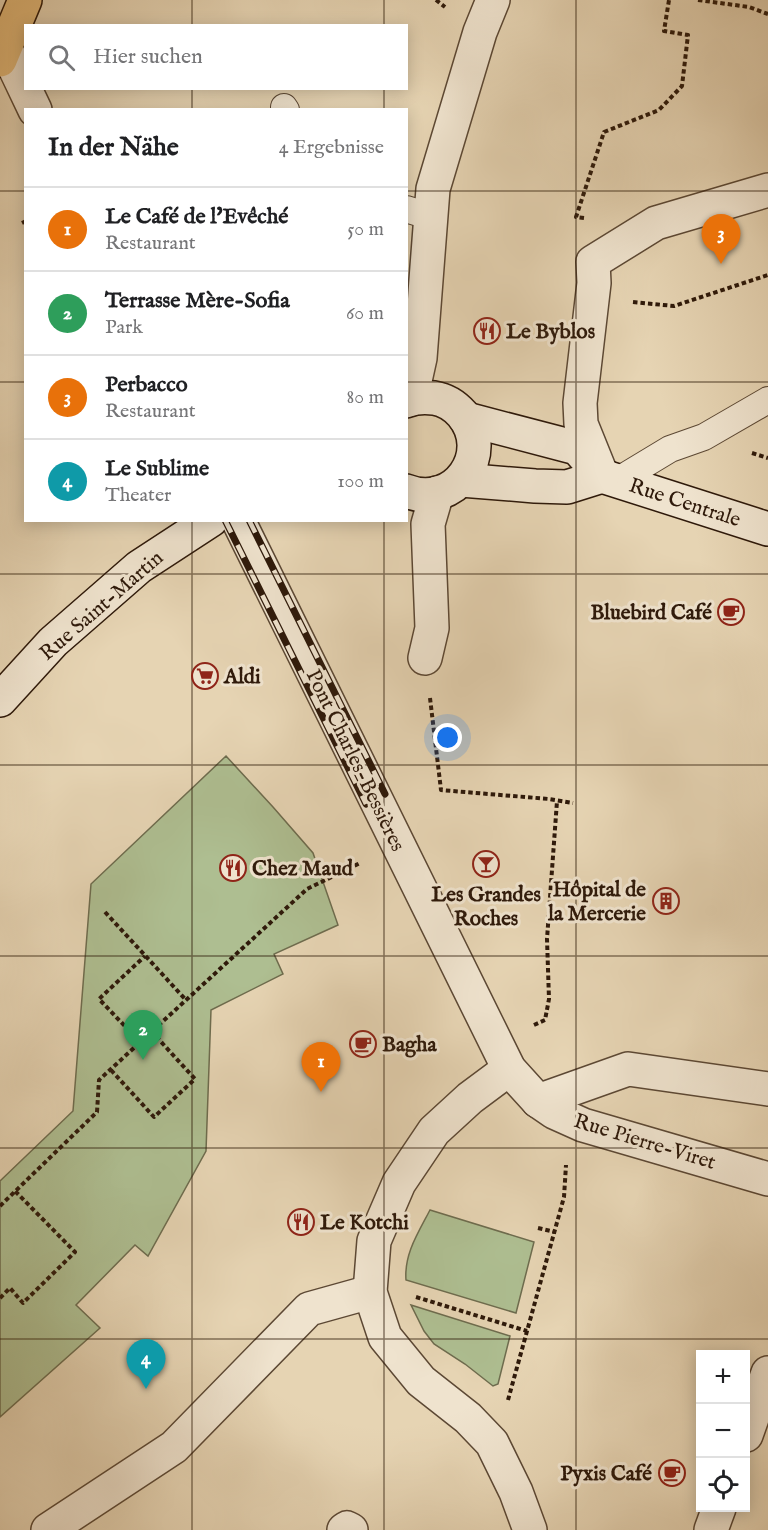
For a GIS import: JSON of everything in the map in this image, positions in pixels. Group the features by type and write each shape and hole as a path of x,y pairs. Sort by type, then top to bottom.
{"main road":[{"path":"2,49 25,0"}],"street":[{"path":"425,658 432,628 428,524 435,488 470,466 474,450 473,434 466,419 456,407 442,399 426,397 409,400 420,358 419,213 433,189 480,32 493,0"},
{"path":"2,49 24,90"},
{"path":"24,90 34,108"},
{"path":"610,479 581,424 580,403 594,283 593,262 656,223 768,190"},
{"name":"Rue Centrale","path":"466,419 578,448 610,479 768,529"},
{"name":"Rue Centrale","path":"435,488 567,487 610,479"},
{"name":"Rue Saint-Martin","path":"0,700 53,642 139,567 209,522"},
{"name":"Pont Charles-Bessières","path":"239,522 473,999"},
{"name":"Rue Pierre-Viret","path":"473,999 509,1070 538,1101 554,1112 583,1125 768,1179"},
{"path":"538,1101 628,1069 768,1089"},
{"path":"509,1070 470,1098 434,1131 399,1184 374,1241 370,1292 385,1337 421,1381 468,1418 492,1443 516,1492 530,1530"},
{"path":"48,1530 174,1447 309,1309 370,1292"},
{"path":"750,1425 768,1373"},
{"path":"711,1530 718,1512"},
{"path":"344,1530 347,1528 351,1530"}],"lane":[{"path":"610,479 670,449 704,437 768,400"}],"path":[{"path":"576,217 604,132 658,110 682,86 688,35 664,31 669,0"},
{"path":"698,0 749,7 768,14"},
{"path":"592,298 675,306 768,275"},
{"path":"432,717 441,790 573,803"},
{"path":"528,1028 545,1020 549,999 547,939 557,801"},
{"path":"0,1206 97,1112 99,1080 307,889 360,863"},
{"path":"105,912 186,1000"},
{"path":"140,1042 99,999 145,956"},
{"path":"111,1070 154,1117 179,1094 195,1079 152,1032"},
{"path":"510,1392 564,1197 566,1165"},
{"path":"0,1298 10,1288 23,1302 75,1252 15,1191"},
{"path":"538,1228 555,1232"},
{"path":"370,1292 400,1292 527,1331"}],"green space":[{"path":"226,756 313,853 338,925 274,954 283,974 211,1010 206,1151 148,1256 135,1245 76,1305 100,1328 0,1417 0,1181 73,1111 91,884"},
{"path":"430,1210 534,1242 516,1313 406,1280 410,1252"},
{"path":"411,1305 510,1336 498,1384 493,1386 434,1344 424,1331"}],"railway":[{"path":"226,522 366,804"},
{"path":"250,522 385,794"}],"place":[{"name":"Perbacco","path":"721,264"},
{"name":"Le Byblos","path":"487,331"},
{"name":"Bluebird Café","path":"731,612"},
{"name":"Aldi","path":"205,676"},
{"name":"Les Grandes Roches","path":"486,864"},
{"name":"Chez Maud","path":"233,868"},
{"name":"Hôpital de la Mercerie","path":"666,901"},
{"name":"Bagha","path":"363,1044"},
{"name":"Terrasse Mère-Sofia","path":"143,1060"},
{"name":"Le Café de l'Evêché","path":"321,1092"},
{"name":"Le Kotchi","path":"301,1222"},
{"name":"Le Sublime","path":"146,1389"},
{"name":"Pyxis Café","path":"672,1473"}]}
